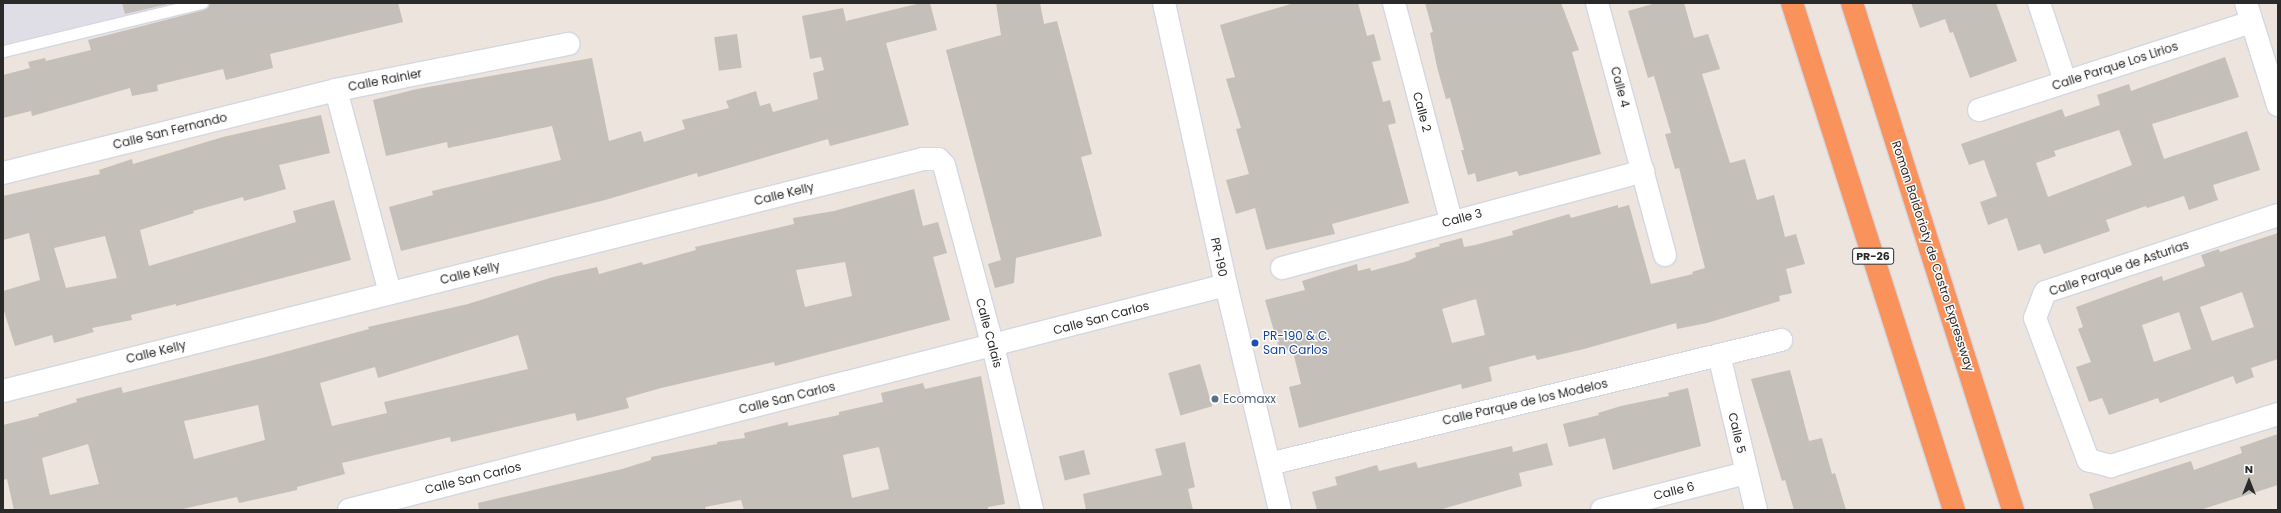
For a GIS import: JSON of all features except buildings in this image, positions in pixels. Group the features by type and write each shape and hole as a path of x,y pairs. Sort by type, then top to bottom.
{"highway":[{"name":"PR-26","path":"1792,3 1954,510"},
{"name":"Roman Baldorioty de Castro Expressway","path":"1852,3 2013,510"}],"street":[{"name":"PR-190","path":"1164,3 1226,285 1280,510"},
{"name":"Calle 2","path":"1394,3 1451,221"},
{"name":"Calle 4","path":"1597,3 1665,255"},
{"path":"2039,3 2065,81"},
{"path":"2248,13 2278,106"},
{"name":"Calle Parque Los Lirios","path":"1979,110 2065,81 2248,13"},
{"name":"Calle Rainier","path":"390,293 336,90 569,44"},
{"name":"Calle San Fernando","path":"3,173 336,90"},
{"name":"Calle Kelly","path":"3,391 923,158 938,159"},
{"name":"Calle Calais","path":"938,159 944,165 993,346 1032,510"},
{"name":"Calle 3","path":"1282,268 1451,221 1643,171"},
{"name":"Calle Parque de Asturias","path":"2278,215 2045,292 2035,318 2088,460 2111,466 2278,414"},
{"name":"Calle San Carlos","path":"348,510 993,346 1226,285"},
{"name":"Calle Parque de los Modelos","path":"1269,464 1782,340"},
{"name":"Calle 5","path":"1719,355 1756,510"},
{"name":"Calle 6","path":"1602,510 1746,473"}],"lane":[{"path":"3,51 202,3"}],"shaded area":[{"path":"3,3 180,3 3,44"}],"place":[{"name":"PR-190 & C. San Carlos","path":"1255,343"},
{"name":"Ecomaxx","path":"1215,399"}]}
